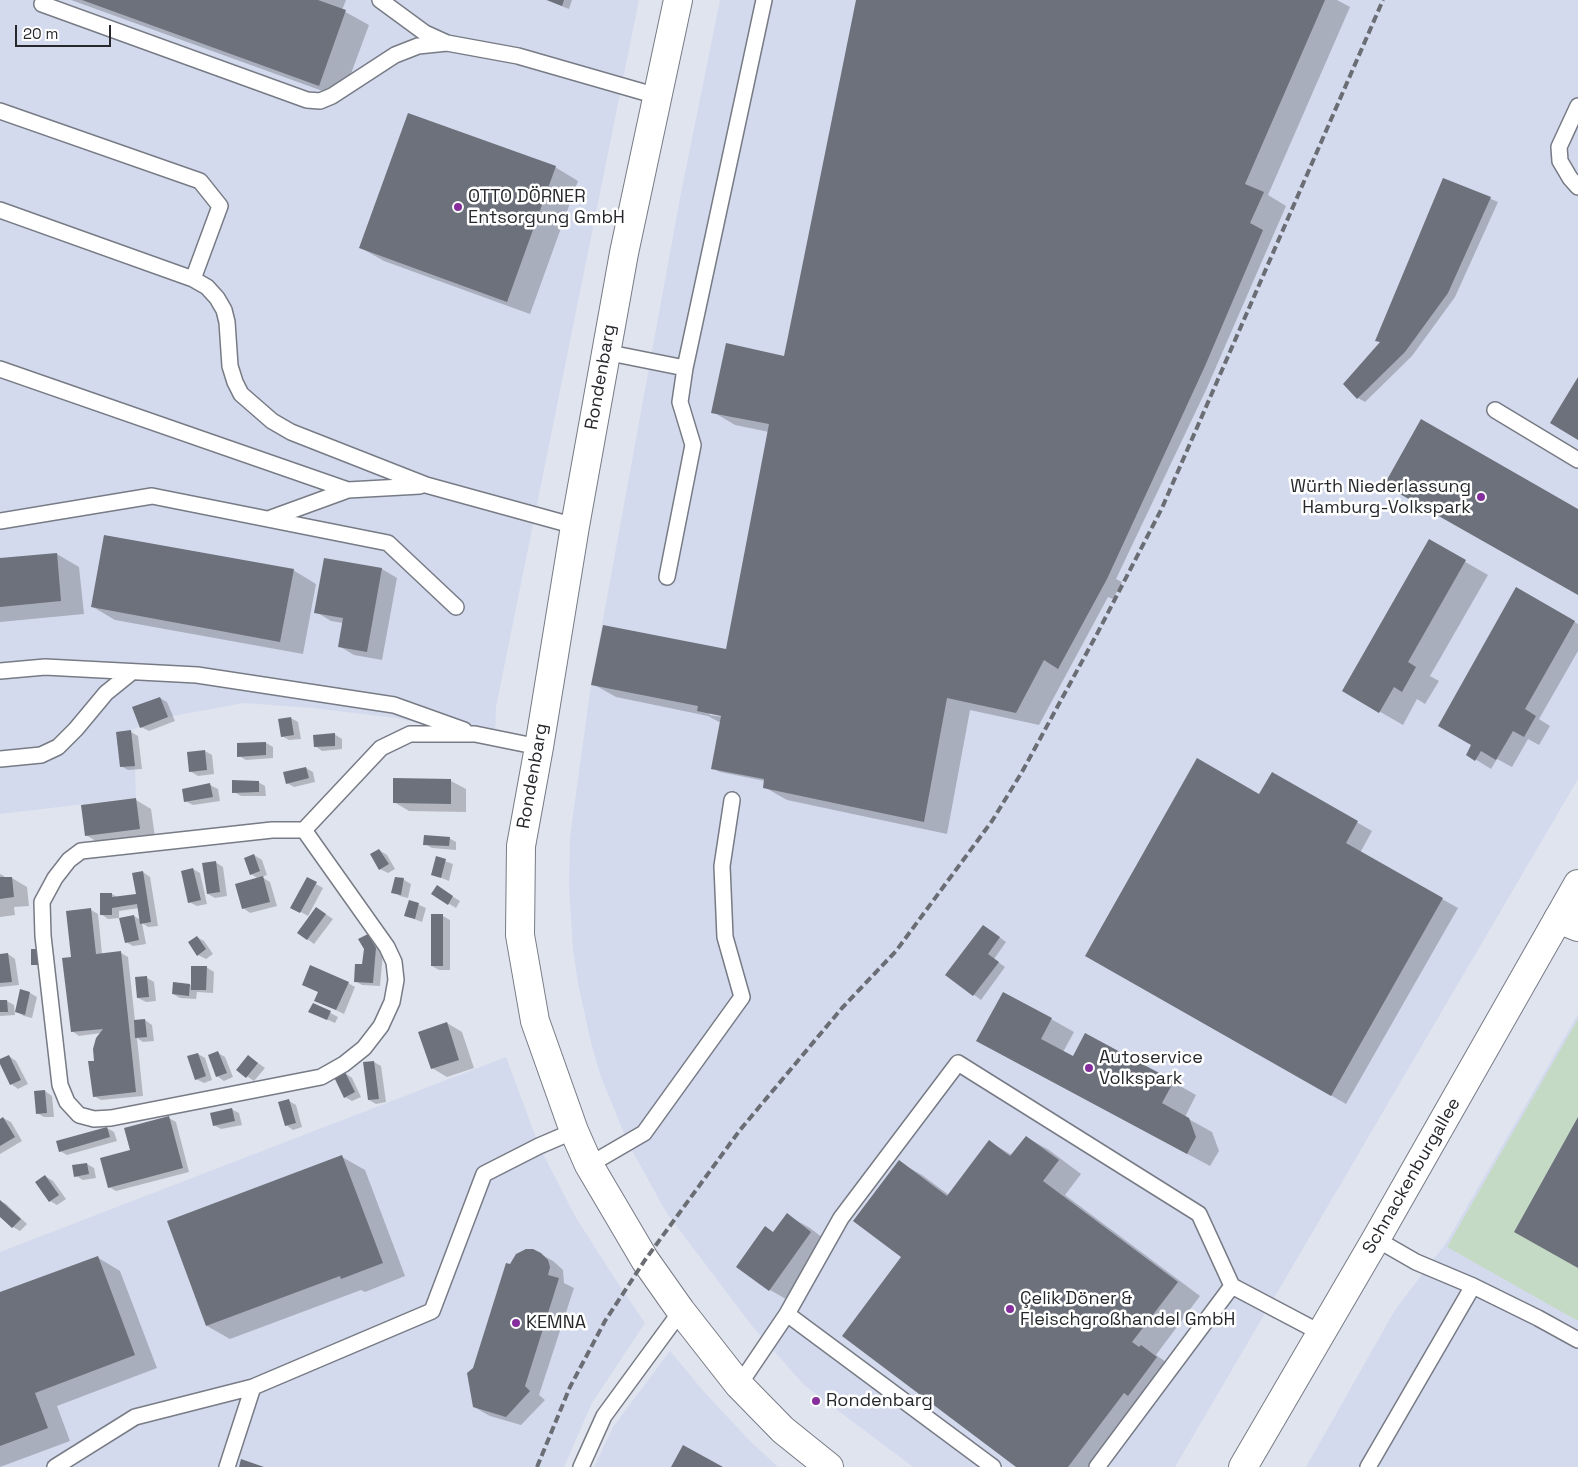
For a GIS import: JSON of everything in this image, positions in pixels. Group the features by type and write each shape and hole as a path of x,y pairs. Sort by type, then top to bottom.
{"street":[{"name":"Rondenbarg","path":"678,0 624,253 575,526 521,846 520,935 535,1021 574,1131 589,1165 645,1260 739,1385 782,1430 829,1467"},
{"name":"Schnackenburgallee","path":"1243,1467 1376,1239 1568,923 1578,884"}],"lane":[{"path":"380,0 425,33 448,43 518,56 657,96"},
{"path":"667,577 692,445 680,402 685,368 764,0"},
{"path":"42,4 307,100 320,100 332,96 395,55 418,46 448,43"},
{"path":"1578,106 1559,147 1560,161 1578,187"},
{"path":"0,112 200,181 220,206 193,279"},
{"path":"0,210 193,279 207,287 217,298 224,310 227,322 230,366 235,382 242,394 253,405 272,421 291,432 426,485 575,526"},
{"path":"605,352 685,368"},
{"path":"0,369 348,490"},
{"path":"1495,410 1578,460"},
{"path":"270,518 348,490 426,485"},
{"path":"0,521 152,496 270,518 388,543 456,607"},
{"path":"0,671 45,667 197,675 394,705 475,734 539,747"},
{"path":"0,758 41,755 58,747 106,693 132,672"},
{"path":"304,830 387,947 394,962 396,980 392,1002 381,1026 364,1048 344,1064 321,1077 111,1118 94,1119 79,1115 66,1102 60,1085 43,936 42,902 55,878 69,860 81,851 272,830 304,830 381,748 410,734 475,734"},
{"path":"589,1165 644,1133 742,997 725,937 722,866 732,800"},
{"path":"739,1385 787,1314 841,1218 958,1063 1199,1214 1232,1286 1321,1333"},
{"path":"55,1467 135,1416 253,1387 432,1311 484,1174 574,1131"},
{"path":"1376,1239 1416,1262 1473,1286 1578,1340"},
{"path":"1097,1467 1232,1286"},
{"path":"1368,1467 1473,1286"},
{"path":"581,1467 604,1416 682,1311"},
{"path":"787,1314 993,1467"},
{"path":"227,1467 253,1387"}],"shaded area":[{"path":"0,0 639,0 496,707 495,739 396,718 313,708 244,703 168,717 131,730 136,798 0,814"},
{"path":"720,0 1578,0 1578,779 1175,1467 913,1467 804,1385 752,1326 666,1212 628,1143 601,1077 592,1047 578,983 573,949 569,886 570,837 591,685 680,198"},
{"path":"1578,1014 1578,1467 1306,1467 1395,1310 1446,1243"},
{"path":"506,1057 539,1146 575,1216 645,1323 592,1403 564,1467 0,1467 0,1252"},
{"path":"670,1351 705,1393 750,1441 778,1467 594,1467 613,1427"}],"green space":[{"path":"1578,1019 1578,1321 1447,1247"}],"building":[{"path":"82,0 318,0 346,10 319,86"},
{"path":"547,0 564,0 562,6"},
{"path":"856,0 1325,0 1245,184 1264,192 1250,223 1263,230 1205,366 1107,579 1058,669 1044,660 1016,713 947,698 924,822 763,788 764,779 711,769 721,716 697,711 698,706 591,685 603,625 726,649 769,424 711,413 726,343 784,356"},
{"name":"OTTO DÖRNER Entsorgung GmbH","path":"408,113 556,166 507,302 359,248"},
{"path":"1443,178 1491,197 1448,293 1405,352 1357,399 1343,384 1380,342 1375,341"},
{"path":"1578,377 1578,440 1550,423"},
{"name":"Würth Niederlassung Hamburg-Volkspark","path":"1421,419 1578,509 1578,595 1384,485"},
{"path":"104,535 294,569 280,642 91,607"},
{"path":"1429,539 1466,560 1408,662 1416,667 1402,692 1394,687 1379,713 1342,691"},
{"path":"57,553 61,601 0,607 0,558"},
{"path":"324,558 382,568 367,652 338,647 343,618 314,613"},
{"path":"1516,587 1575,621 1525,709 1536,716 1524,737 1513,731 1496,760 1481,751 1475,761 1466,755 1471,745 1438,726"},
{"path":"160,697 168,717 140,728 132,707"},
{"path":"291,717 294,735 281,737 278,719"},
{"path":"131,730 135,766 120,767 116,732"},
{"path":"335,733 335,746 314,747 313,735"},
{"path":"266,742 266,755 237,757 237,743"},
{"path":"205,750 207,770 189,772 187,752"},
{"path":"1197,758 1259,794 1272,772 1358,821 1346,843 1443,898 1331,1096 1085,956"},
{"path":"306,767 309,778 286,784 283,772"},
{"path":"393,778 451,779 451,804 393,803"},
{"path":"232,780 259,781 259,792 232,793"},
{"path":"210,783 213,797 184,802 182,789"},
{"path":"136,798 140,829 85,836 81,805"},
{"path":"424,835 450,837 449,846 423,845"},
{"path":"379,849 389,864 379,870 370,854"},
{"path":"254,854 260,871 250,875 244,858"},
{"path":"436,856 446,859 441,878 431,875"},
{"path":"216,861 220,892 207,894 202,863"},
{"path":"193,868 201,900 188,903 181,871"},
{"path":"143,871 151,922 140,924 137,904 112,908 112,915 100,915 100,893 112,893 112,897 136,894 132,873"},
{"path":"263,876 270,902 242,909 235,884"},
{"path":"0,877 12,877 14,897 0,899"},
{"path":"307,877 317,882 300,913 290,908"},
{"path":"395,877 404,878 401,895 391,893"},
{"path":"437,885 453,896 448,905 431,894"},
{"path":"409,900 419,903 415,919 404,916"},
{"path":"316,907 326,914 307,940 297,933"},
{"path":"91,908 96,954 121,951 136,1092 93,1097 88,1061 94,1061 93,1049 96,1038 103,1029 71,1032 62,958 71,957 66,911"},
{"path":"431,914 443,914 443,966 431,966"},
{"path":"134,915 139,940 125,943 119,918"},
{"path":"983,925 1000,937 988,954 999,962 973,996 945,975"},
{"path":"368,934 376,948 373,983 354,982 355,964 362,964 364,949 358,939"},
{"path":"197,936 206,949 197,956 188,942"},
{"path":"31,949 40,949 40,965 31,965"},
{"path":"8,953 12,982 0,983 0,954"},
{"path":"310,965 349,982 336,1010 314,1001 318,992 302,985"},
{"path":"191,966 207,966 206,990 191,990"},
{"path":"147,976 149,997 137,998 135,977"},
{"path":"173,982 190,984 189,996 172,994"},
{"path":"20,989 30,992 25,1015 15,1012"},
{"name":"Autoservice Volkspark","path":"1003,992 1052,1018 1041,1039 1073,1056 1085,1033 1174,1081 1162,1103 1189,1118 1196,1137 1187,1154 976,1041"},
{"path":"0,1000 7,1000 8,1012 0,1012"},
{"path":"313,1003 331,1011 327,1020 308,1012"},
{"path":"145,1019 147,1037 135,1038 134,1020"},
{"path":"447,1022 459,1060 431,1069 418,1032"},
{"path":"218,1051 227,1073 216,1077 208,1055"},
{"path":"198,1053 206,1076 195,1080 187,1056"},
{"path":"9,1055 21,1080 10,1085 0,1064 0,1059"},
{"path":"248,1055 258,1063 246,1078 236,1070"},
{"path":"374,1061 379,1099 368,1100 363,1062"},
{"path":"345,1072 355,1092 344,1098 334,1077"},
{"path":"45,1090 47,1113 36,1114 34,1091"},
{"path":"289,1099 296,1123 285,1126 278,1102"},
{"path":"232,1108 235,1121 213,1126 210,1113"},
{"path":"169,1116 183,1168 108,1188 100,1158 130,1150 124,1128"},
{"path":"3,1117 15,1137 0,1146 0,1119"},
{"path":"1578,1117 1578,1268 1514,1232"},
{"path":"107,1127 110,1137 59,1152 56,1141"},
{"name":"Çelik Döner & Fleischgroßhandel GmbH","path":"1026,1136 1059,1160 1043,1181 1178,1282 1132,1342 1139,1347 1141,1345 1157,1357 1128,1396 1124,1393 1068,1467 1016,1467 842,1336 901,1257 853,1221 899,1160 947,1196 989,1140 1010,1156"},
{"path":"342,1155 383,1263 341,1279 340,1276 206,1326 167,1221"},
{"path":"87,1163 89,1174 74,1177 72,1165"},
{"path":"45,1175 59,1195 49,1202 35,1182"},
{"path":"0,1200 21,1219 12,1228 0,1217"},
{"path":"787,1213 811,1232 769,1291 736,1267 765,1226 773,1232"},
{"name":"KEMNA","path":"526,1249 533,1249 541,1253 548,1260 550,1267 548,1275 559,1278 525,1386 530,1391 506,1417 473,1407 467,1373 473,1368 506,1263 510,1264 516,1254"},
{"path":"98,1256 135,1355 35,1393 48,1428 0,1446 0,1292"},
{"path":"683,1445 723,1467 671,1467"},
{"path":"241,1459 264,1467 239,1467"}],"railway":[{"path":"537,1467 570,1387 605,1321 645,1260 740,1130 842,1008 896,951 992,821 1022,772 1098,632 1162,508 1383,0"}],"place":[{"name":"OTTO DÖRNER Entsorgung GmbH","path":"458,207"},
{"name":"Würth Niederlassung Hamburg-Volkspark","path":"1481,497"},
{"name":"Autoservice Volkspark","path":"1089,1068"},
{"name":"Çelik Döner & Fleischgroßhandel GmbH","path":"1010,1309"},
{"name":"KEMNA","path":"516,1323"},
{"name":"Rondenbarg","path":"816,1401"}]}
